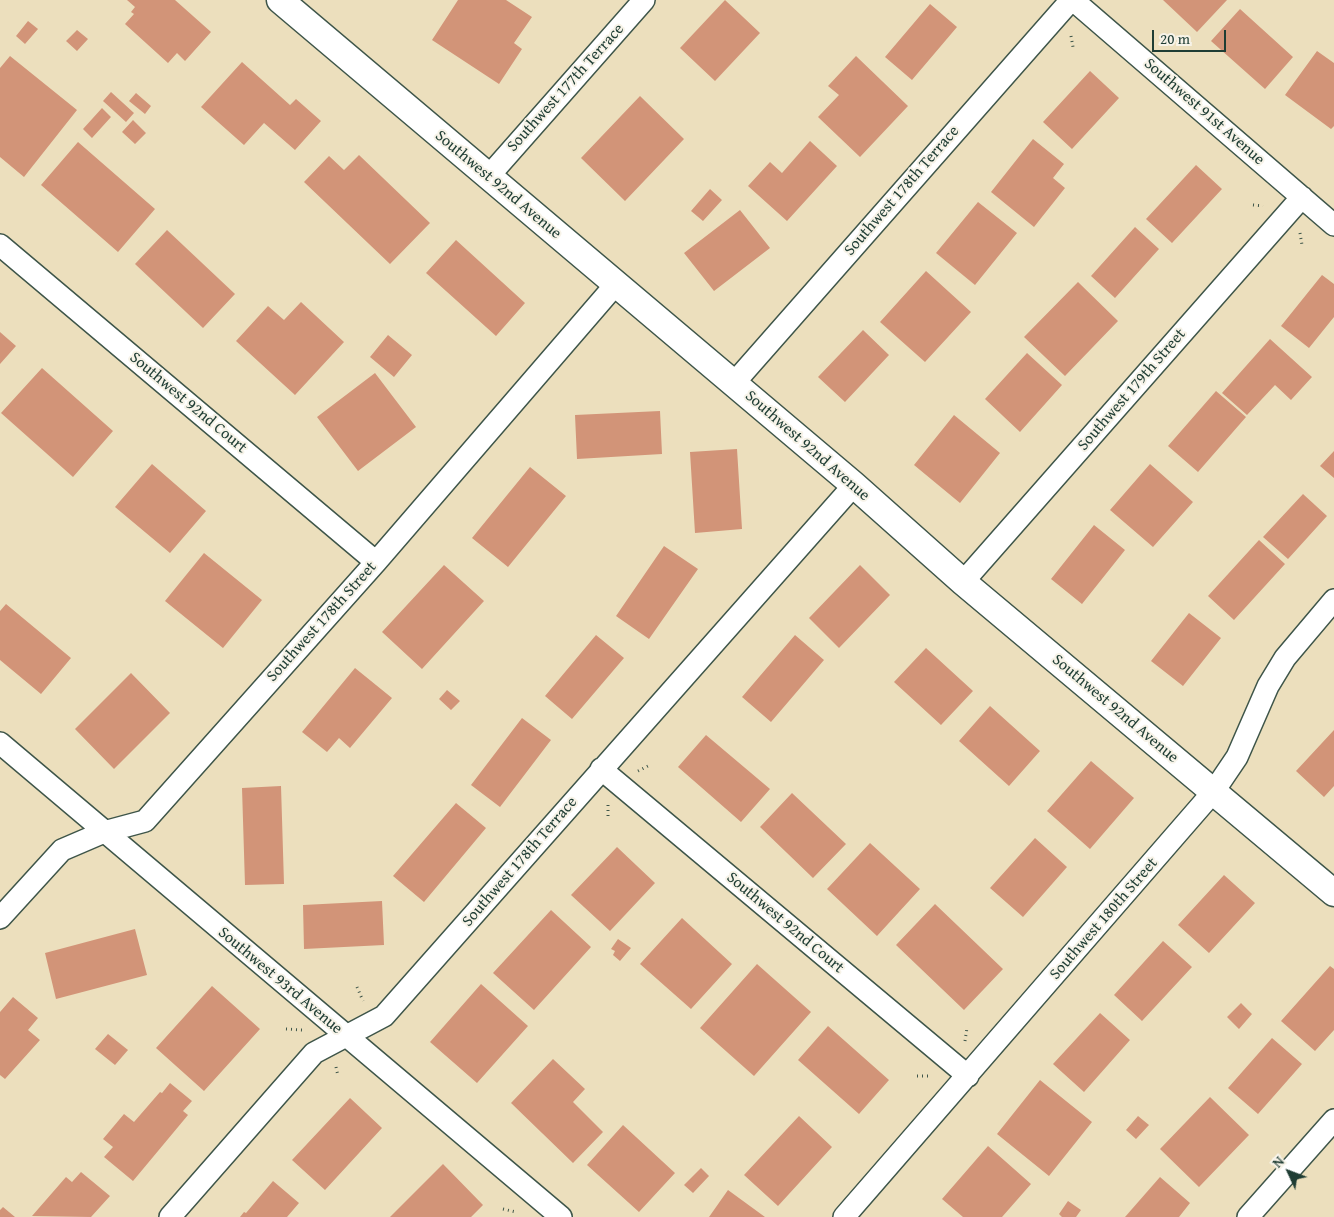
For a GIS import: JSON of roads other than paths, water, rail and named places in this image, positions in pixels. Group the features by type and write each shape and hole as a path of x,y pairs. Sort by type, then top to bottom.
{"street":[{"name":"Southwest 92nd Avenue","path":"280,0 854,485 963,582 1334,893"},
{"name":"Southwest 177th Terrace","path":"488,177 644,0"},
{"name":"Southwest 91st Avenue","path":"1072,0 1334,225"},
{"name":"Southwest 178th Terrace","path":"734,383 1072,0"},
{"name":"Southwest 179th Street","path":"963,582 1302,197"},
{"name":"Southwest 92nd Court","path":"0,245 376,562"},
{"name":"Southwest 178th Street","path":"0,918 62,850 104,832 146,821 376,562 616,284"},
{"name":"Southwest 178th Terrace","path":"170,1217 314,1053 384,1016 854,485"},
{"name":"Southwest 180th Street","path":"844,1217 1214,791 1237,756 1268,686 1285,658 1334,600"},
{"name":"Southwest 93rd Avenue","path":"0,743 552,1214"},
{"name":"Southwest 92nd Court","path":"602,769 968,1076"},
{"path":"1248,1217 1334,1120"}]}
